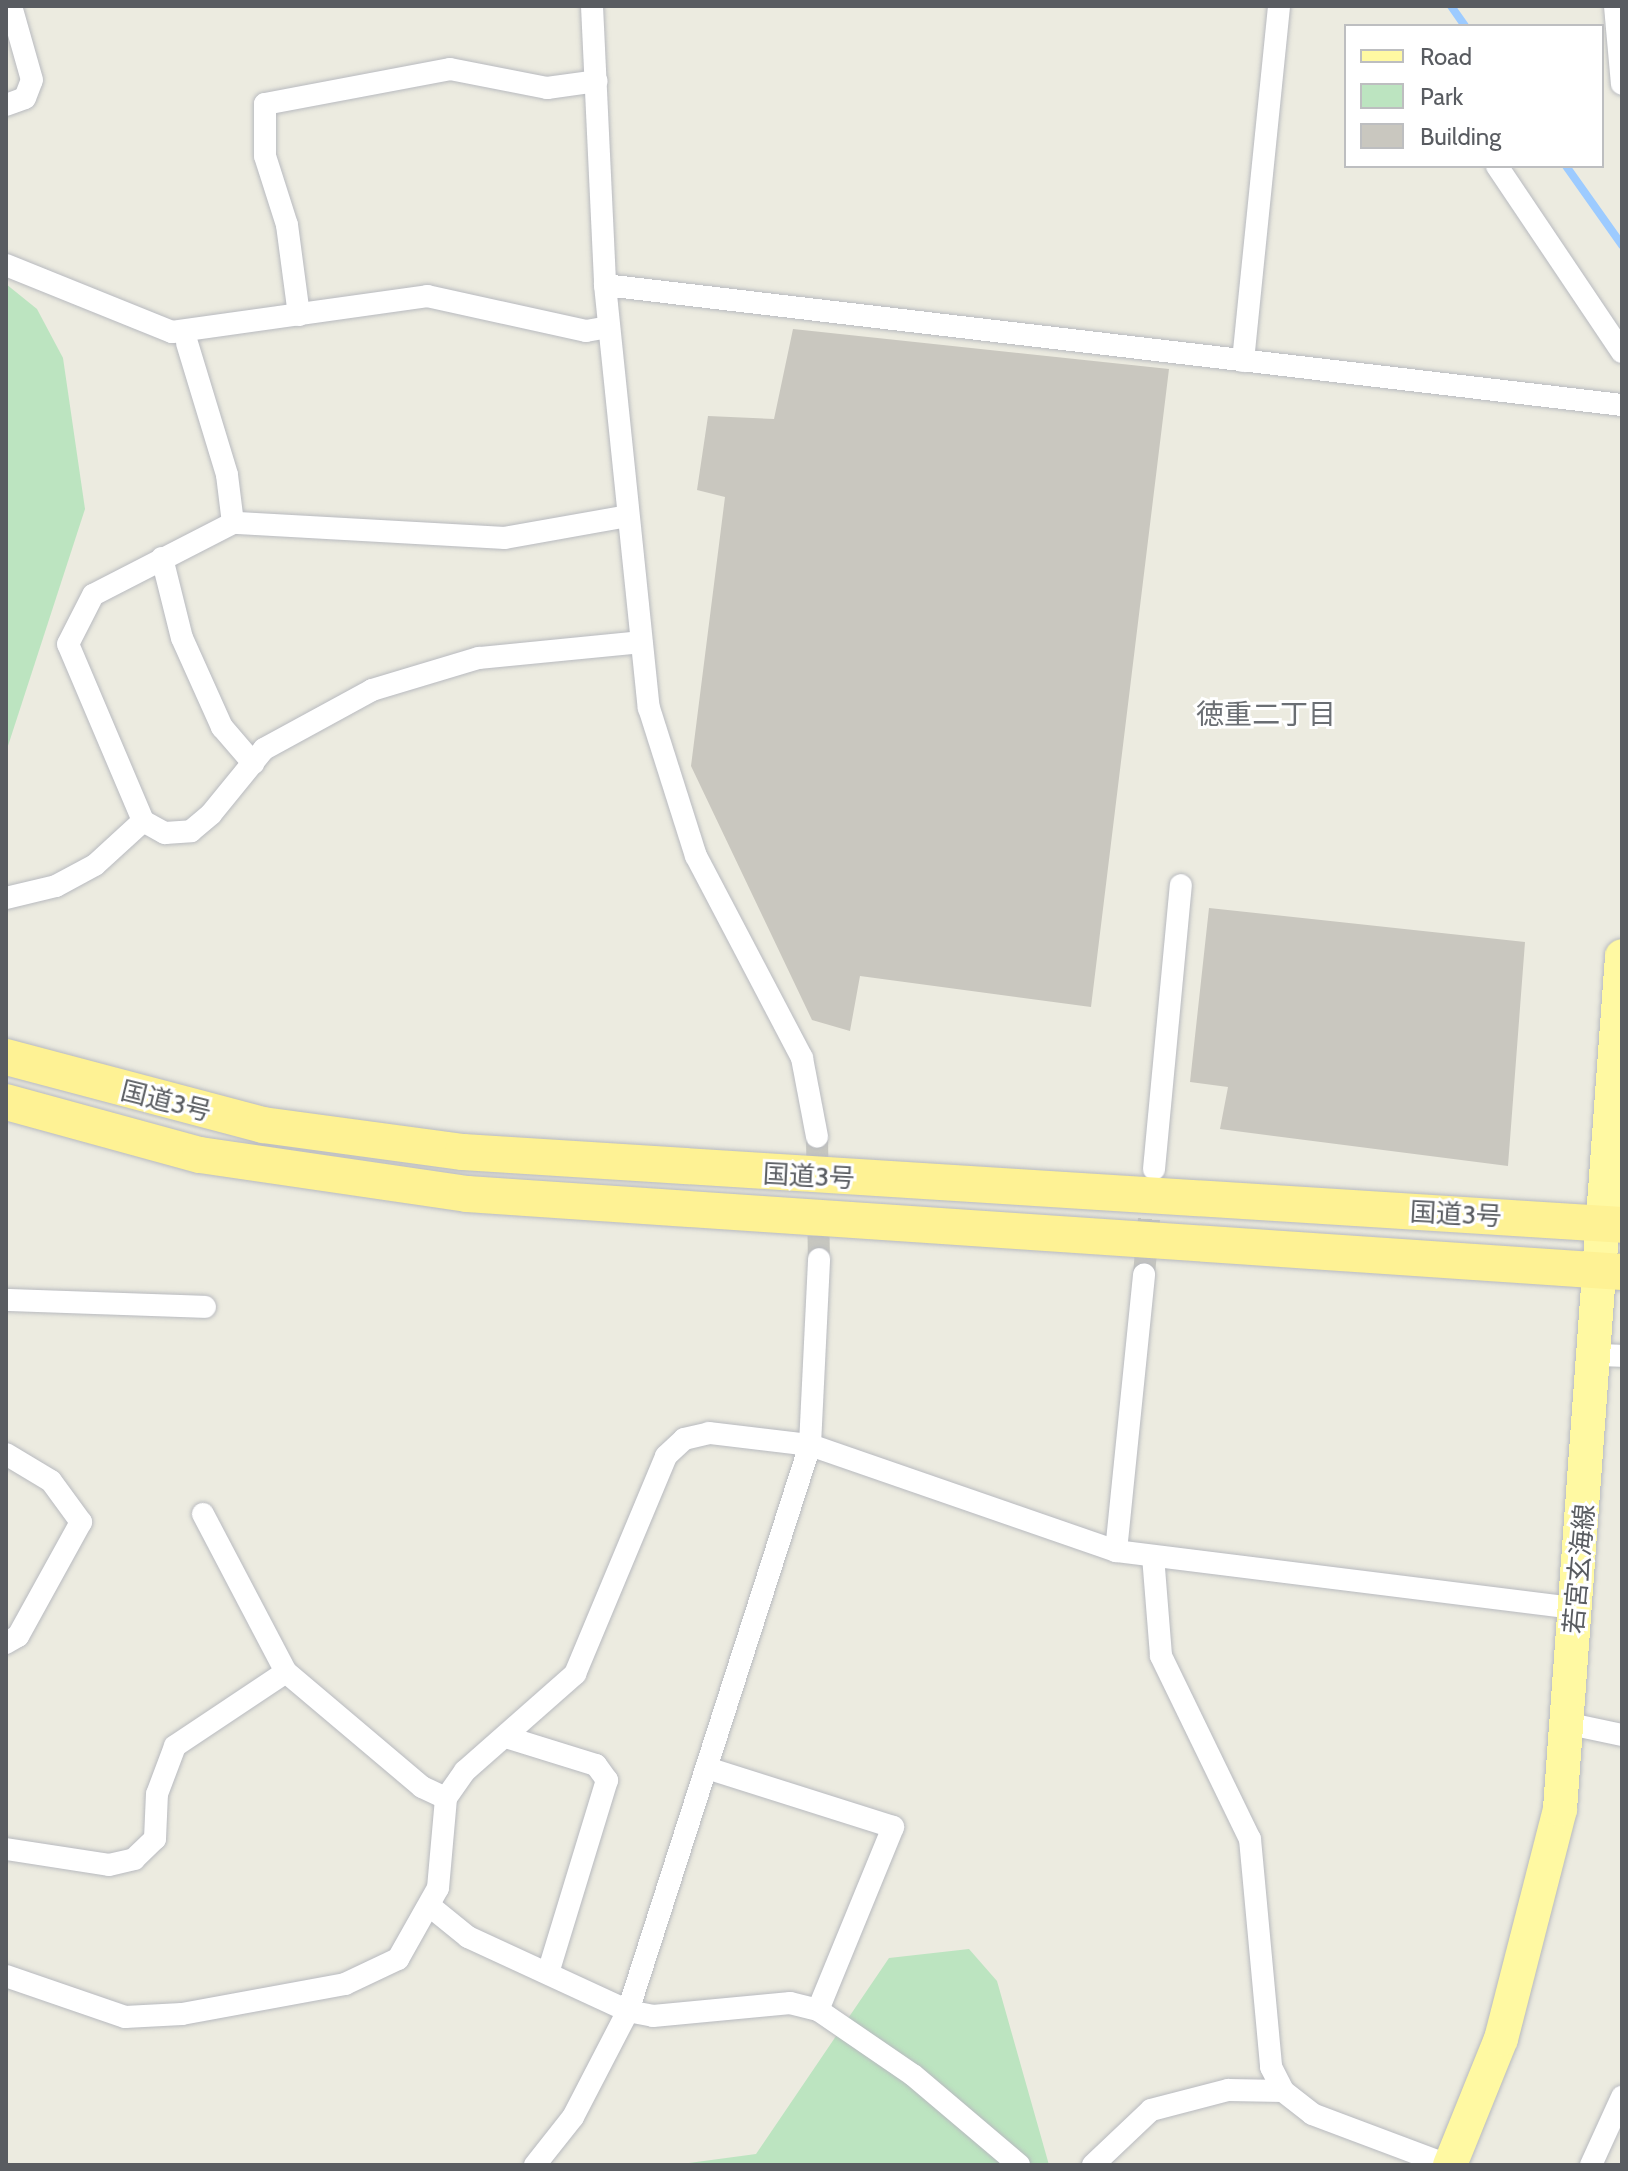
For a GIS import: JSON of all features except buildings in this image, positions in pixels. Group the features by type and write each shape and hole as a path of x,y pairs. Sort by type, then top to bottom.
{"highway":[{"name":"国道3号","path":"6,1057 263,1125 463,1152 1615,1224"},
{"name":"国道3号","path":"6,1102 200,1155 467,1194 1613,1272"}],"main road":[{"name":"若宮玄海線","path":"1449,2165 1501,2039 1538,1915 1570,1724 1575,1608 1610,1356 1622,956"}],"street":[{"path":"6,105 25,98 32,80 11,6"},
{"path":"592,6 605,285 649,708 696,856 802,1058 817,1137"},
{"path":"1243,361 1279,6"},
{"path":"1615,6 1621,75"},
{"path":"299,315 287,225 265,156 265,104 450,69 547,88 597,81"},
{"path":"1498,168 1622,352"},
{"path":"6,265 172,332 427,296 586,331 609,327"},
{"path":"605,285 1622,405"},
{"path":"187,343 227,475 233,523"},
{"path":"628,516 505,538 233,523 93,595 68,644 143,821 165,833 191,831 253,763 321,717 401,681 479,658 641,642"},
{"path":"162,558 182,638 222,727 253,763"},
{"path":"6,898 56,886 95,865 143,821"},
{"path":"1154,1169 1181,885"},
{"path":"535,2165 573,2117 628,2011 810,1445 819,1259"},
{"path":"1116,1551 1144,1274"},
{"path":"6,1300 205,1307"},
{"path":"7,1979 125,2017 182,2014 374,1973 398,1959 431,1907 446,1798 465,1771 509,1738 575,1674 666,1456 684,1439 709,1433 810,1445 1116,1551 1575,1608"},
{"path":"6,1454 51,1481 81,1522 18,1636 6,1643"},
{"path":"203,1514 286,1672 422,1787 446,1798"},
{"path":"1153,1556 1161,1656 1250,1839 1271,2067 1283,2091 1312,2114 1449,2165"},
{"path":"6,1849 109,1865 134,1859 155,1839 157,1794 175,1746 286,1672"},
{"path":"1570,1724 1622,1735"},
{"path":"509,1738 596,1765 607,1780 548,1973"},
{"path":"707,1768 893,1827 818,2010"},
{"path":"431,1907 468,1937 628,2011 653,2016 790,2003 818,2010 913,2075 1019,2165"},
{"path":"1093,2165 1151,2110 1228,2090 1283,2091"},
{"path":"1591,2165 1622,2097"}],"green space":[{"path":"6,284 37,309 63,358 85,509 6,752"},
{"path":"969,1949 997,1981 1049,2165 674,2165 756,2154 889,1958"}],"waterway":[{"path":"1451,6 1464,24"},
{"path":"1567,168 1622,245"}],"tunnel":[{"path":"817,1137 819,1259"},
{"path":"1144,1274 1152,1186"}],"district":[{"name":"徳重二丁目","path":"1266,714"}]}
